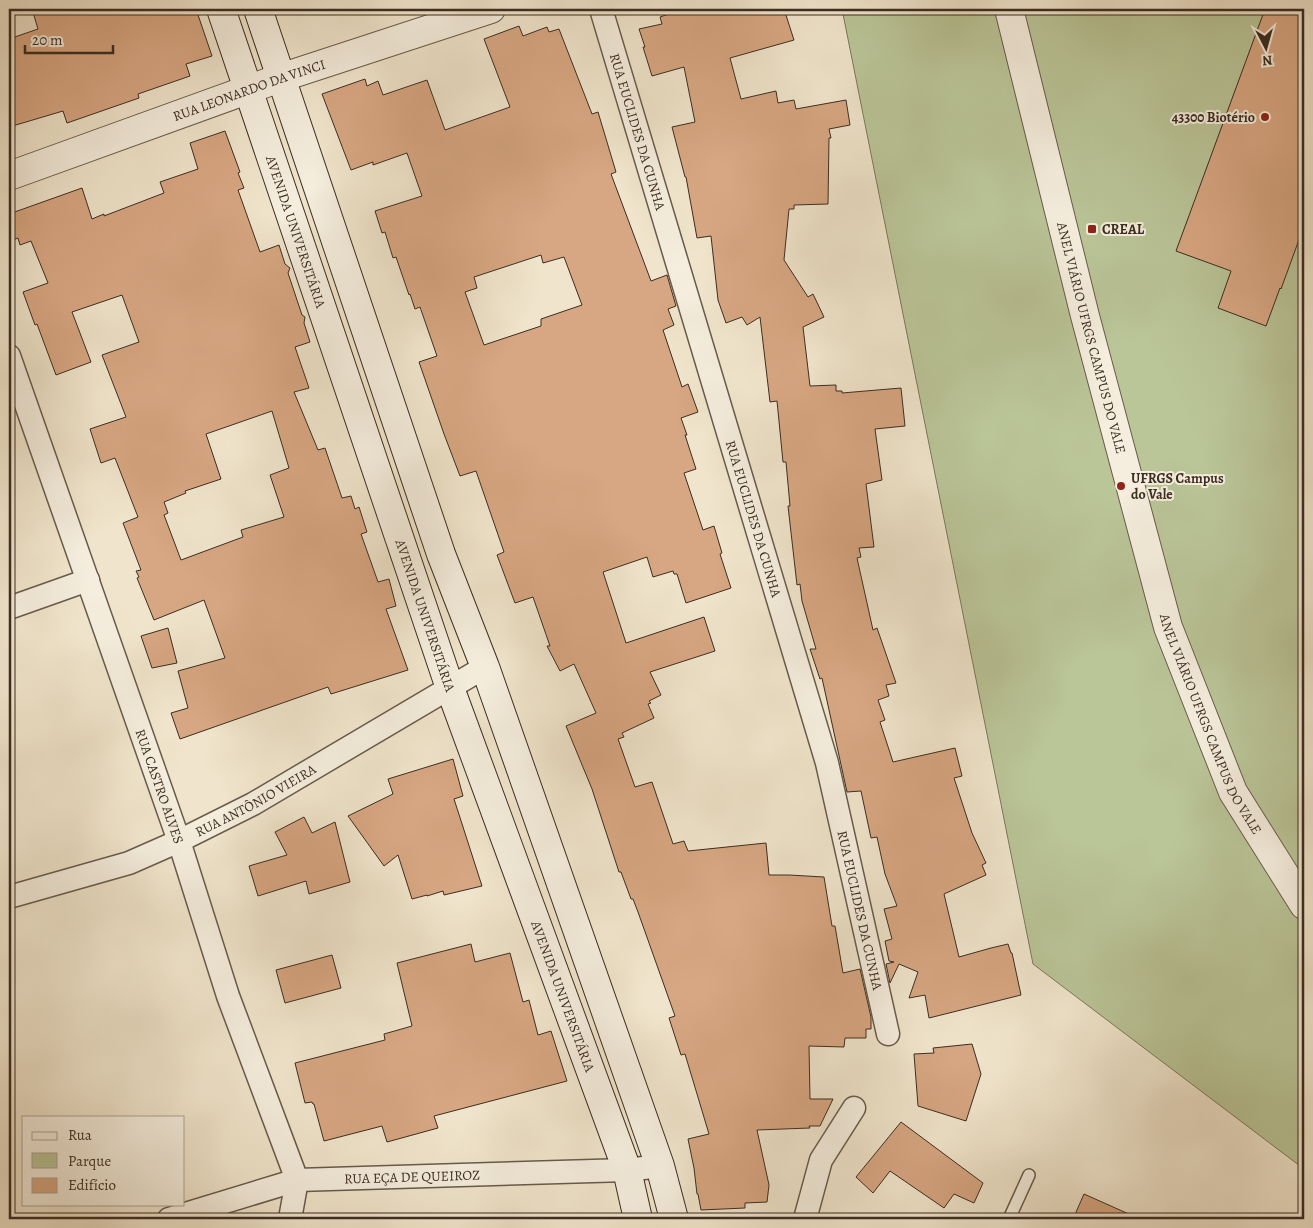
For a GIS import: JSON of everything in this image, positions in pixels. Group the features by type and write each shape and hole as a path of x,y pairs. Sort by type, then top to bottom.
{"main road":[{"name":"AVENIDA UNIVERSITÁRIA","path":"221,9 450,688 627,1170 638,1219"},
{"path":"258,9 440,554 485,667 660,1166 674,1219"},
{"name":"RUA LEONARDO DA VINCI","path":"9,176 280,78 491,9"},
{"name":"ANEL VIÁRIO UFRGS CAMPUS DO VALE","path":"1008,9 1085,316 1168,626 1232,792 1304,905"}],"street":[{"name":"RUA EUCLIDES DA CUNHA","path":"602,9 827,763 888,1034"},
{"name":"RUA CASTRO ALVES","path":"9,356 179,841 228,996 297,1180"},
{"path":"9,608 88,580"},
{"name":"RUA ANTÔNIO VIEIRA","path":"9,897 129,863 179,841 253,804 485,667"},
{"path":"804,1219 821,1160 854,1108"},
{"name":"RUA EÇA DE QUEIROZ","path":"168,1219 297,1180 627,1170 660,1166"},
{"path":"290,1219 297,1180"}],"lane":[{"path":"1009,1219 1028,1175"}],"green space":[{"name":"UFRGS Campus do Vale","path":"842,9 1304,9 1304,1169 1033,964"}],"building":[{"path":"32,9 196,9 212,56 186,64 190,76 138,94 139,98 67,123 63,111 9,127 9,39 38,29"},
{"path":"683,9 784,9 794,40 730,58 741,99 776,91 778,103 794,100 796,109 846,100 850,125 829,129 831,138 829,138 828,204 794,205 794,209 789,209 784,260 808,297 813,294 824,317 803,327 810,386 836,385 836,391 842,391 842,393 901,388 905,426 875,429 882,480 866,484 874,547 859,548 861,557 857,558 873,630 877,628 896,683 886,685 889,696 878,700 885,720 880,722 893,762 955,748 962,776 954,778 972,833 986,863 982,865 986,875 944,894 959,957 1008,944 1012,953 1021,995 929,1018 925,995 909,998 918,972 899,964 890,983 886,964 894,962 889,961 885,941 892,939 884,909 897,906 885,874 877,837 871,838 861,791 847,792 822,678 820,679 810,649 816,649 802,601 800,584 797,585 788,506 790,506 786,462 783,462 777,401 770,402 760,317 747,325 742,317 726,323 718,300 711,236 697,238 686,177 672,127 695,122 684,67 652,76 639,29 662,24 660,17"},
{"name":"43300 Biotério","path":"1265,9 1304,9 1304,226 1266,326 1218,308 1231,271 1176,251"},
{"path":"519,26 523,36 547,27 549,32 559,29 592,114 598,112 616,172 611,174 651,281 667,275 676,306 668,309 674,325 663,330 682,387 688,384 698,412 681,418 696,469 684,473 703,530 714,526 722,553 720,554 731,588 686,603 677,574 674,574 673,571 653,577 647,557 603,572 626,643 704,617 715,651 650,672 661,695 649,701 651,703 648,704 654,718 622,733 624,737 618,739 635,787 652,782 673,844 684,841 688,851 766,843 769,875 824,877 832,926 835,926 843,973 860,969 871,1017 871,1029 866,1029 866,1038 845,1038 844,1047 809,1046 810,1099 833,1099 820,1126 757,1130 769,1185 767,1202 745,1203 745,1208 701,1210 688,1139 709,1134 685,1054 681,1055 669,1018 675,1016 633,899 631,899 621,872 619,872 592,789 566,726 596,713 574,664 560,671 547,646 550,646 533,597 515,603 497,555 504,552 476,471 460,476 419,362 437,356 420,307 415,309 396,257 393,258 385,232 382,233 375,211 422,196 407,153 373,165 373,162 351,170 322,94 365,79 367,86 378,81 383,95 427,80 445,130 510,107 484,39","holes":["541,255 543,263 564,257 582,305 541,319 541,326 484,345 465,292 477,288 474,277"]},
{"path":"225,131 244,188 238,190 260,252 279,245 285,264 290,268 288,273 302,315 305,317 304,323 310,342 295,347 309,388 294,392 318,450 325,448 342,498 351,496 355,509 359,507 367,532 361,534 378,582 389,579 396,606 386,609 408,670 331,694 328,687 180,739 171,713 188,708 178,671 225,658 204,600 154,620 137,578 139,577 136,571 141,570 123,523 138,517 115,458 101,463 90,429 126,417 102,355 139,342 122,295 72,312 91,362 56,375 23,292 48,283 31,241 20,245 18,238 9,242 9,214 82,188 92,219 164,193 160,182 198,169 190,143","holes":["272,411 289,468 270,475 284,517 241,530 243,537 181,560 164,515 168,513 164,502 186,493 185,491 221,479 206,434"]},
{"path":"168,628 177,663 152,668 141,636"},
{"path":"453,759 463,796 454,799 482,886 444,895 443,891 412,899 398,855 384,866 348,816 393,794 388,779"},
{"path":"304,817 312,833 335,822 350,882 309,894 306,881 258,896 249,866 287,855 275,832"},
{"path":"471,944 475,962 510,953 523,1002 529,1000 538,1035 551,1031 567,1081 434,1116 438,1128 387,1142 382,1126 324,1141 314,1104 312,1102 305,1103 295,1063 385,1040 384,1034 412,1026 397,963"},
{"path":"332,955 341,988 285,1003 276,970"},
{"path":"972,1044 981,1074 966,1121 918,1106 914,1054 934,1053 933,1048"},
{"path":"901,1122 983,1183 974,1203 954,1194 944,1208 890,1171 873,1193 856,1177"},
{"path":"1084,1194 1140,1219 1073,1219"}],"place":[{"name":"43300 Biotério","path":"1265,117"},
{"name":"CREAL","path":"1092,229"},
{"name":"UFRGS Campus do Vale","path":"1121,486"}]}
